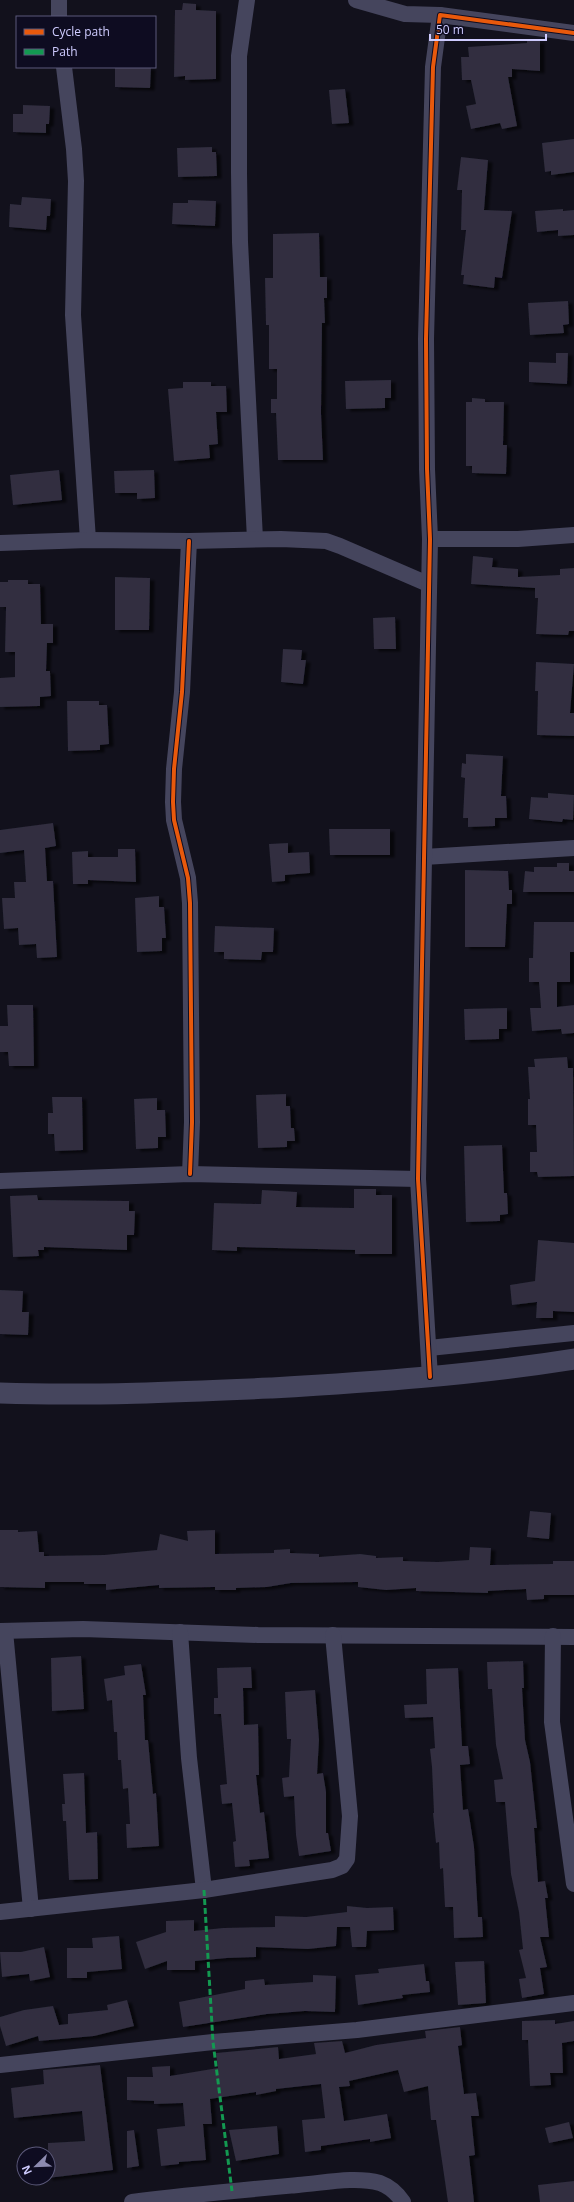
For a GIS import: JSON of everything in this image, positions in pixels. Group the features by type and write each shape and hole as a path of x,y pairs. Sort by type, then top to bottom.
{"street":[{"path":"59,0 60,16"},
{"path":"247,0 239,56 239,173 241,256 255,539"},
{"path":"356,0 405,14 440,15 574,33"},
{"path":"430,1377 418,1179 430,539 427,469 426,339 432,67 440,15"},
{"path":"64,68 74,149 76,181 73,315 88,540"},
{"path":"430,539 518,539 574,534"},
{"path":"0,543 88,540 189,541 255,539 326,541 428,584"},
{"path":"189,541 182,692 174,769 173,802 174,820 188,878 190,903 192,1122 190,1174"},
{"path":"424,857 574,848"},
{"path":"0,1181 190,1174 350,1176 418,1179"},
{"path":"429,1348 574,1333"},
{"path":"0,1393 67,1396 162,1394 430,1377 574,1359"},
{"path":"31,1909 2,1631 83,1629 258,1635 574,1636"},
{"path":"180,1632 189,1758 204,1890"},
{"path":"0,1912 204,1890 332,1870 342,1866 347,1859 350,1816 333,1635"},
{"path":"553,1636 552,1722 574,1884"},
{"path":"0,2065 213,2042 357,2030 574,2003"},
{"path":"132,2202 233,2196 338,2181 364,2181 380,2183 394,2190 403,2202"}],"building":[{"path":"183,3 196,4 196,10 216,11 216,79 185,80 185,76 174,77 175,10 182,10"},
{"path":"527,41 540,41 540,71 512,69 512,77 508,77 517,126 502,129 500,123 471,129 466,106 476,104 471,80 462,80 461,57 469,57 468,47 527,43"},
{"path":"115,68 151,68 150,88 115,87"},
{"path":"345,89 349,123 332,124 329,90"},
{"path":"23,105 50,106 49,124 46,124 46,133 13,132 13,114 23,114"},
{"path":"574,139 574,172 551,175 551,171 545,172 542,143"},
{"path":"212,147 212,152 216,152 217,176 178,177 177,148"},
{"path":"461,157 488,160 484,210 512,211 502,278 495,277 494,288 463,284 464,275 461,275 466,230 461,230 462,190 457,190"},
{"path":"22,197 51,199 50,216 47,216 46,230 9,227 10,204 21,205"},
{"path":"188,200 216,201 215,226 172,224 173,203 188,203"},
{"path":"563,209 563,211 574,210 574,235 558,236 558,230 537,232 535,211"},
{"path":"319,233 320,277 327,277 327,298 324,298 325,323 322,323 321,413 323,460 278,460 276,413 271,413 271,399 277,399 277,369 269,369 269,325 266,325 265,278 273,278 273,234"},
{"path":"568,301 569,324 563,325 564,333 530,335 528,303"},
{"path":"556,353 568,353 567,384 529,382 529,362 556,363"},
{"path":"391,380 391,398 385,398 385,408 346,409 345,381"},
{"path":"183,382 211,382 211,386 226,386 227,412 216,412 218,444 209,445 210,458 174,461 168,389 183,388"},
{"path":"472,398 485,399 485,402 504,402 503,445 507,445 506,474 472,473 472,466 466,466 466,402 472,402"},
{"path":"59,470 62,500 13,505 10,475"},
{"path":"154,470 155,498 137,499 137,493 115,493 114,471"},
{"path":"473,556 493,558 492,567 518,569 518,577 560,575 560,569 574,568 574,631 569,631 568,635 536,634 538,598 535,598 535,588 471,584"},
{"path":"115,577 150,578 149,630 115,630"},
{"path":"8,580 28,580 28,584 40,584 41,624 53,624 53,643 47,643 46,671 50,671 51,696 40,697 40,706 0,707 0,678 15,677 15,652 5,652 6,607 0,607 0,582 8,582"},
{"path":"395,617 396,649 374,649 373,618"},
{"path":"283,649 302,650 301,660 306,660 303,684 281,682"},
{"path":"536,662 574,664 570,713 574,713 574,736 537,735 538,691 535,691"},
{"path":"67,701 99,701 99,705 107,705 109,744 100,745 100,750 68,751"},
{"path":"466,754 503,756 501,796 506,796 507,818 495,818 495,826 468,827 468,818 463,818 465,778 461,777 462,763 466,764"},
{"path":"548,793 574,795 573,820 563,819 562,822 529,819 531,797 548,798"},
{"path":"53,823 56,846 45,848 47,881 53,881 57,957 37,958 36,944 19,945 18,928 4,929 2,898 15,898 14,882 26,882 24,850 0,853 0,830"},
{"path":"329,829 390,829 390,855 330,855"},
{"path":"288,843 288,853 309,852 310,873 285,875 285,881 272,882 269,844"},
{"path":"118,849 135,849 136,882 88,880 88,884 73,884 72,852 88,851 88,857 118,857"},
{"path":"557,863 569,863 569,871 574,871 574,892 523,892 525,871 534,872 534,867 557,867"},
{"path":"465,870 508,871 509,890 512,890 512,904 507,904 505,947 465,947"},
{"path":"159,896 159,907 164,907 166,938 162,938 162,951 137,952 135,898"},
{"path":"534,922 574,922 574,952 570,952 570,982 557,982 557,1007 574,1005 574,1033 562,1034 561,1029 532,1031 530,1008 541,1008 539,982 529,982 529,958 533,958"},
{"path":"215,926 274,928 273,952 262,952 261,960 224,959 224,952 214,952"},
{"path":"7,1005 33,1005 34,1066 9,1066 8,1052 0,1052 0,1026 8,1026"},
{"path":"507,1008 507,1029 499,1029 499,1039 465,1040 464,1009"},
{"path":"567,1057 568,1068 573,1068 574,1176 538,1177 537,1172 530,1172 530,1152 537,1152 536,1125 528,1125 528,1099 530,1099 528,1067 535,1067 534,1059"},
{"path":"286,1094 286,1106 290,1106 291,1128 294,1128 295,1141 287,1141 287,1147 258,1148 256,1095"},
{"path":"52,1097 82,1097 83,1150 55,1151 54,1134 48,1134 48,1113 53,1113"},
{"path":"157,1098 157,1110 165,1110 166,1137 158,1137 158,1148 136,1149 134,1099"},
{"path":"502,1145 504,1193 507,1193 508,1214 500,1215 500,1221 466,1222 464,1146"},
{"path":"354,1189 376,1189 376,1195 392,1195 392,1254 355,1254 355,1250 237,1247 237,1251 212,1250 214,1203 261,1204 262,1190 297,1192 296,1207 354,1208"},
{"path":"37,1195 38,1200 129,1201 129,1211 135,1211 134,1235 127,1235 127,1250 44,1247 44,1250 38,1250 39,1256 13,1257 10,1196"},
{"path":"538,1240 574,1243 574,1312 553,1311 553,1318 536,1318 537,1302 512,1305 510,1285 535,1281"},
{"path":"0,1290 23,1291 22,1312 29,1312 28,1335 0,1334"},
{"path":"530,1511 551,1513 549,1539 527,1537"},
{"path":"0,1530 18,1530 18,1532 37,1531 39,1552 44,1552 44,1556 104,1555 157,1550 160,1534 188,1541 187,1531 215,1530 215,1554 274,1553 274,1550 290,1549 290,1553 319,1554 319,1557 360,1554 376,1556 376,1558 403,1557 403,1561 438,1562 469,1560 470,1547 491,1548 490,1565 553,1564 553,1561 574,1561 574,1595 544,1595 544,1599 527,1600 526,1589 488,1591 488,1593 416,1591 416,1588 386,1590 358,1587 358,1582 291,1583 267,1587 236,1588 236,1590 215,1590 215,1587 159,1588 159,1585 106,1590 106,1584 84,1584 84,1582 45,1582 45,1588 0,1587"},
{"path":"81,1656 84,1709 52,1711 51,1658"},
{"path":"523,1661 524,1688 522,1688 525,1740 530,1762 537,1828 534,1828 538,1882 545,1881 548,1898 545,1898 549,1937 540,1937 547,1967 540,1968 544,1994 522,1998 519,1979 526,1978 519,1950 523,1949 519,1912 511,1874 505,1802 496,1802 494,1780 503,1779 496,1745 492,1689 488,1689 487,1662"},
{"path":"141,1664 146,1695 143,1695 145,1740 148,1740 153,1794 156,1793 159,1846 127,1848 126,1824 130,1824 128,1788 123,1789 121,1760 118,1760 117,1732 114,1732 112,1700 107,1701 104,1679 125,1675 124,1666"},
{"path":"251,1667 252,1688 243,1688 244,1725 258,1724 259,1775 256,1775 260,1813 264,1812 269,1858 249,1860 250,1866 235,1867 233,1842 236,1841 232,1803 222,1804 220,1785 227,1784 221,1714 214,1714 214,1698 218,1698 217,1668"},
{"path":"458,1668 462,1746 468,1746 470,1764 460,1765 463,1810 468,1809 474,1847 478,1917 482,1917 483,1937 454,1938 453,1907 445,1907 443,1868 440,1869 439,1842 436,1843 433,1813 430,1749 435,1748 433,1717 405,1718 404,1705 427,1704 426,1669"},
{"path":"315,1690 319,1740 317,1774 323,1773 326,1792 326,1833 328,1833 331,1851 299,1856 296,1835 294,1796 284,1797 282,1778 289,1777 291,1739 287,1739 285,1692"},
{"path":"84,1773 86,1833 97,1832 98,1879 69,1880 66,1821 63,1821 62,1804 65,1804 63,1774"},
{"path":"347,1906 367,1908 393,1907 394,1930 367,1931 366,1947 352,1947 350,1927 337,1927 336,1946 308,1949 256,1947 256,1957 195,1961 195,1970 167,1970 167,1961 145,1969 136,1942 166,1932 166,1921 194,1920 194,1931 223,1928 275,1927 275,1916 306,1917 347,1912"},
{"path":"119,1936 122,1969 87,1972 87,1978 67,1978 67,1948 93,1948 92,1938"},
{"path":"44,1947 50,1977 30,1981 29,1974 2,1977 0,1952 21,1952"},
{"path":"484,1961 486,2003 458,2005 455,1962"},
{"path":"424,1964 426,1981 429,1981 430,1992 402,1995 403,1998 358,2005 355,1975 379,1973 378,1969"},
{"path":"313,1975 336,1976 335,2012 305,2011 267,2014 183,2027 179,2002 245,1989 245,1981 264,1979 265,1985 313,1982"},
{"path":"127,2000 134,2026 94,2036 39,2041 38,2036 6,2046 0,2026 0,2017 24,2010 53,2006 59,2025 68,2024 68,2014 108,2010 107,2005"},
{"path":"555,2020 555,2024 574,2021 574,2041 562,2043 563,2073 550,2073 551,2085 530,2086 528,2040 522,2040 522,2021"},
{"path":"460,2027 462,2045 458,2046 464,2094 476,2093 479,2116 471,2116 475,2155 469,2156 474,2202 448,2202 436,2120 431,2120 428,2086 404,2092 398,2070 349,2081 350,2086 339,2087 344,2121 387,2114 391,2138 370,2142 370,2139 321,2146 321,2150 305,2152 302,2120 325,2118 321,2084 276,2089 276,2091 256,2095 256,2092 210,2099 212,2124 203,2124 206,2160 179,2162 179,2164 161,2166 157,2129 185,2126 183,2103 154,2104 154,2101 127,2100 127,2077 153,2077 152,2067 170,2066 170,2076 218,2068 216,2053 278,2047 279,2059 316,2054 314,2043 342,2041 345,2053 376,2045 426,2038 425,2031"},
{"path":"100,2065 113,2170 56,2177 56,2146 48,2146 48,2143 85,2141 82,2111 14,2118 11,2088 44,2084 43,2070"},
{"path":"569,2122 573,2138 549,2143 545,2128"},
{"path":"277,2126 279,2154 236,2161 229,2130"},
{"path":"134,2130 139,2166 127,2168 127,2131"},
{"path":"574,2181 574,2202 540,2202 538,2185"}],"marked path":[{"path":"204,1890 213,2042 232,2191"}],"cycle path":[{"path":"430,1377 418,1179 430,539 427,469 426,339 433,67 440,15 574,33"},
{"path":"189,541 182,692 174,769 173,802 174,820 188,878 190,903 192,1122 190,1174"}]}
